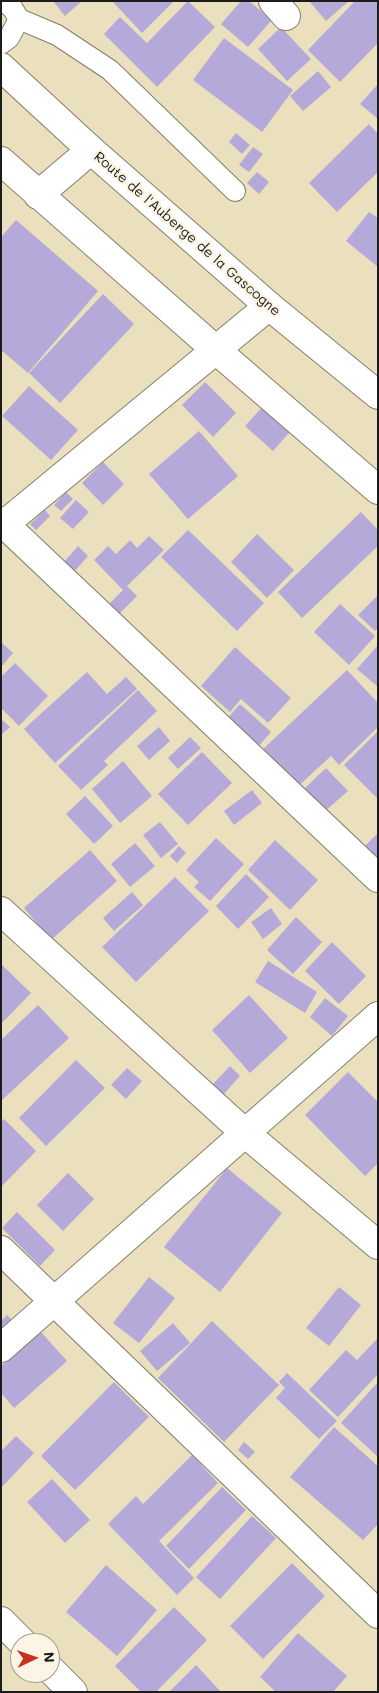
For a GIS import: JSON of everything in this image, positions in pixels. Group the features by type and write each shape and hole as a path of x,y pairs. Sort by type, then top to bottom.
{"street":[{"name":"Route de l'Auberge de la Gascogne","path":"1,67 91,150 269,306 378,395"},
{"path":"38,195 91,150"},
{"path":"1,162 378,490"},
{"path":"269,306 2,524 378,878"},
{"path":"1,911 245,1133 378,1245"},
{"path":"1,1348 378,1016"},
{"path":"1,1250 378,1614"},
{"path":"1,1622 13,1633"},
{"path":"60,1679 73,1692"}],"lane":[{"path":"4,1 13,9 19,19 57,35 110,70 235,191"},
{"path":"1,44 9,38 19,19"}],"building":[{"path":"53,1 82,1 65,16"},
{"path":"112,1 174,1 142,33"},
{"path":"188,1 215,27 157,87 104,34 120,17 147,43"},
{"path":"241,1 249,1 272,20 248,47 221,24"},
{"path":"311,1 349,1 326,21"},
{"path":"355,1 378,1 378,43 340,82 308,50"},
{"path":"281,27 311,59 287,81 258,49"},
{"path":"224,38 293,90 262,132 193,80"},
{"path":"318,71 331,87 303,111 290,96"},
{"path":"378,84 378,119 360,104"},
{"path":"369,124 378,134 378,172 337,212 309,183"},
{"path":"236,133 250,145 242,154 229,142"},
{"path":"253,147 263,154 249,172 239,165"},
{"path":"257,172 269,182 259,194 247,183"},
{"path":"369,212 378,218 378,267 346,241"},
{"path":"16,220 98,291 28,373 1,350 1,237"},
{"path":"103,294 134,324 60,403 29,373"},
{"path":"205,382 236,413 213,437 182,405"},
{"path":"29,386 78,430 51,460 2,416"},
{"path":"267,402 295,426 273,451 245,426"},
{"path":"199,431 238,476 188,519 149,474"},
{"path":"103,462 124,484 103,505 82,483"},
{"path":"66,492 73,499 61,511 54,505"},
{"path":"76,500 89,512 73,529 60,518"},
{"path":"45,510 50,516 36,530 30,524"},
{"path":"361,512 378,530 378,546 302,618 278,592"},
{"path":"188,530 264,603 237,631 161,557"},
{"path":"257,534 294,570 267,598 231,562"},
{"path":"149,536 164,550 127,586 137,596 118,615 108,605 123,590 94,560 108,546 116,554 130,540 137,548"},
{"path":"78,546 88,556 74,572 64,562"},
{"path":"378,595 378,628 375,631 358,615"},
{"path":"340,604 375,636 349,665 314,632"},
{"path":"1,642 13,653 1,667"},
{"path":"378,645 378,687 357,669"},
{"path":"235,647 291,698 268,723 241,699 230,712 201,686"},
{"path":"15,663 48,696 19,726 1,708 1,677"},
{"path":"347,670 378,703 378,727 339,765 331,756 293,791 259,753"},
{"path":"87,672 107,694 126,677 137,689 55,763 24,729"},
{"path":"138,690 157,711 104,761 108,765 81,790 58,766"},
{"path":"240,704 271,732 257,748 226,720"},
{"path":"1,719 10,727 1,735"},
{"path":"159,727 170,741 149,760 137,746"},
{"path":"378,731 378,799 344,765"},
{"path":"190,737 201,748 178,769 168,758"},
{"path":"202,752 232,783 188,825 158,794"},
{"path":"123,761 152,796 120,823 92,789"},
{"path":"326,768 348,791 324,812 303,790"},
{"path":"252,790 262,803 234,825 224,811"},
{"path":"85,796 113,826 94,844 66,814"},
{"path":"160,822 178,844 161,858 143,835"},
{"path":"378,833 378,861 361,850"},
{"path":"216,838 244,864 210,901 194,887 199,882 186,870"},
{"path":"275,840 318,880 290,910 248,870"},
{"path":"135,843 155,866 130,887 111,864"},
{"path":"179,846 186,853 177,863 170,856"},
{"path":"90,850 117,881 51,940 24,908"},
{"path":"246,874 269,897 238,929 216,906"},
{"path":"175,877 209,911 136,982 102,947"},
{"path":"132,892 143,905 114,931 103,918"},
{"path":"271,908 282,924 263,939 251,922"},
{"path":"296,917 322,942 293,974 267,950"},
{"path":"332,942 366,976 339,1004 305,971"},
{"path":"268,961 317,992 305,1013 255,982"},
{"path":"1,964 31,993 1,1024"},
{"path":"249,995 288,1038 250,1073 212,1030"},
{"path":"325,998 348,1016 332,1036 310,1017"},
{"path":"38,1005 69,1038 1,1101 1,1040"},
{"path":"76,1060 105,1088 46,1146 19,1118"},
{"path":"230,1066 240,1076 223,1095 212,1085"},
{"path":"127,1068 142,1081 126,1099 111,1085"},
{"path":"348,1072 378,1102 378,1163 365,1176 305,1115"},
{"path":"4,1119 36,1151 1,1187 1,1122"},
{"path":"227,1168 282,1213 220,1292 164,1247"},
{"path":"68,1173 94,1199 63,1231 37,1205"},
{"path":"17,1212 55,1250 40,1266 2,1228"},
{"path":"149,1277 175,1298 139,1343 113,1323"},
{"path":"339,1287 361,1305 329,1346 306,1328"},
{"path":"7,1315 18,1326 1,1343 1,1321"},
{"path":"212,1321 279,1385 224,1442 158,1378"},
{"path":"173,1323 190,1343 157,1371 140,1351"},
{"path":"41,1332 67,1361 14,1408 1,1393 1,1366"},
{"path":"378,1338 378,1374 338,1417 309,1390 346,1350 357,1360"},
{"path":"287,1373 337,1421 319,1439 276,1398 285,1388 279,1382"},
{"path":"114,1382 149,1417 75,1490 41,1456"},
{"path":"378,1382 378,1457 341,1423"},
{"path":"334,1427 378,1466 378,1524 363,1540 290,1477"},
{"path":"16,1436 34,1453 1,1488 1,1451"},
{"path":"244,1442 255,1452 248,1459 238,1450"},
{"path":"192,1455 218,1483 159,1541 194,1578 177,1595 108,1524 136,1496 143,1504"},
{"path":"52,1479 90,1520 65,1543 27,1502"},
{"path":"222,1487 246,1510 189,1569 166,1546"},
{"path":"252,1516 276,1538 220,1599 196,1577"},
{"path":"292,1563 325,1596 263,1659 230,1626"},
{"path":"106,1565 157,1610 117,1656 66,1612"},
{"path":"174,1607 207,1640 156,1692 141,1692 115,1666"},
{"path":"298,1633 347,1676 333,1692 276,1692 260,1677"},
{"path":"196,1665 221,1692 169,1692"}]}
